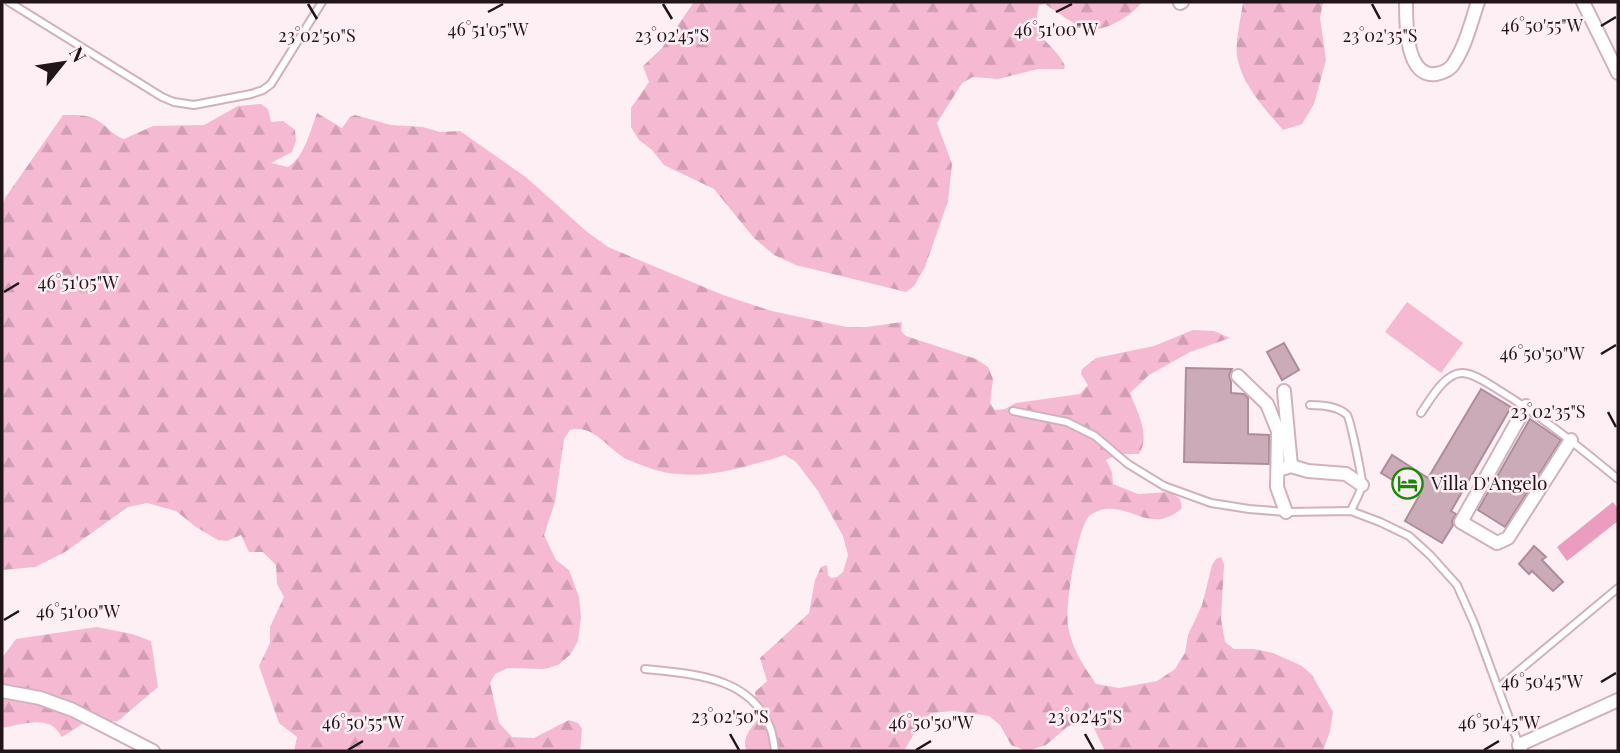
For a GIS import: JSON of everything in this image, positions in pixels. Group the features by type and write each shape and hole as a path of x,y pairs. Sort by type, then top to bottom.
{"street":[{"path":"1406,2 1410,56 1424,73 1434,75 1453,66 1478,2"},
{"path":"1583,2 1618,73"},
{"path":"1238,376 1267,404 1278,431 1284,468"},
{"path":"1284,391 1284,468 1277,487 1286,512"},
{"path":"1526,407 1461,522 1497,543 1508,538 1571,440"},
{"path":"1284,468 1346,474 1362,485"},
{"path":"2,691 40,698 73,710 153,751"},
{"path":"1520,748 1618,700"}],"lane":[{"path":"9,2 162,97 194,105 251,94 271,84 321,2"},
{"path":"1422,413 1449,377 1463,373 1479,379 1526,407 1571,440 1618,480"},
{"path":"1310,405 1336,409 1349,418 1362,477 1362,485 1351,511"},
{"path":"1013,411 1067,422 1095,436 1128,464 1164,486 1211,503 1286,512 1351,511 1409,536 1457,585 1474,623 1520,748"},
{"path":"1498,688 1618,587"},
{"path":"645,670 704,676 746,693 761,709 771,729 775,751"}],"green space":[{"path":"694,2 1142,2 1118,22 1096,29 1078,25 1045,4 1039,5 1037,17 1040,33 1060,57 1064,69 1038,69 998,79 973,77 962,83 937,123 952,164 948,201 925,267 914,286 906,292 796,265 774,255 754,238 714,189 664,165 652,150 639,140 631,127 631,108 649,82 643,66 662,48"},
{"path":"1243,2 1323,2 1320,18 1326,60 1314,104 1302,124 1283,130 1255,96 1244,77 1237,56"},
{"path":"261,104 268,109 271,122 283,121 295,130 296,141 292,152 271,163 288,167 303,150 317,113 342,128 350,117 355,115 391,125 423,127 440,132 460,131 527,178 608,247 723,295 772,311 846,327 902,322 901,331 906,336 976,359 988,367 993,379 990,403 995,410 1005,409 1016,403 1080,394 1088,385 1081,374 1082,369 1096,358 1154,346 1193,330 1214,331 1230,338 1190,352 1149,375 1130,393 1142,424 1144,439 1139,454 1118,454 1106,460 1112,472 1113,484 1138,494 1170,492 1180,499 1182,508 1171,516 1160,519 1111,509 1090,515 1085,522 1073,568 1068,626 1072,642 1096,684 1119,688 1157,681 1175,669 1185,653 1188,635 1202,605 1212,565 1221,557 1224,564 1221,619 1225,642 1234,649 1273,653 1302,666 1312,675 1333,712 1323,751 1105,751 1088,716 1067,727 1046,745 1027,751 1011,745 1000,725 989,716 953,711 932,713 922,720 904,751 747,751 746,738 758,719 755,692 767,681 760,658 809,613 815,580 821,567 827,565 831,578 843,572 848,555 843,536 818,491 796,462 785,455 719,472 692,475 672,473 631,461 595,435 579,429 570,430 564,439 555,502 544,535 556,560 569,570 579,597 581,617 578,641 570,655 558,665 544,669 508,668 495,674 490,683 499,723 512,737 534,738 569,720 578,723 582,729 580,751 294,751 297,737 279,723 259,666 270,643 270,627 284,597 277,584 276,565 263,552 249,552 241,535 227,541 218,540 176,511 147,503 128,507 65,552 35,567 2,570 2,206 5,198 63,115 93,118 124,139 153,126 204,125 238,106"},
{"path":"1407,302 1463,343 1441,373 1385,332"},
{"path":"97,627 151,641 158,687 118,721 84,723 62,737 54,727 42,723 2,728 2,658 16,639"}],"shaded area":[{"path":"1613,502 1618,509 1618,521 1567,561 1557,547"}],"building":[{"path":"1284,343 1299,370 1282,380 1267,352"},
{"path":"1186,368 1232,369 1229,375 1231,393 1244,394 1248,398 1248,434 1269,435 1269,464 1184,462"},
{"path":"1481,389 1511,407 1451,511 1456,514 1453,525 1442,543 1405,521 1419,496 1381,473 1392,455 1428,478"},
{"path":"1530,419 1561,440 1505,527 1478,510"},
{"path":"1534,546 1546,557 1542,560 1563,582 1553,591 1532,571 1529,574 1519,564"}],"place":[{"name":"Villa D'Angelo","path":"1408,483"}]}
